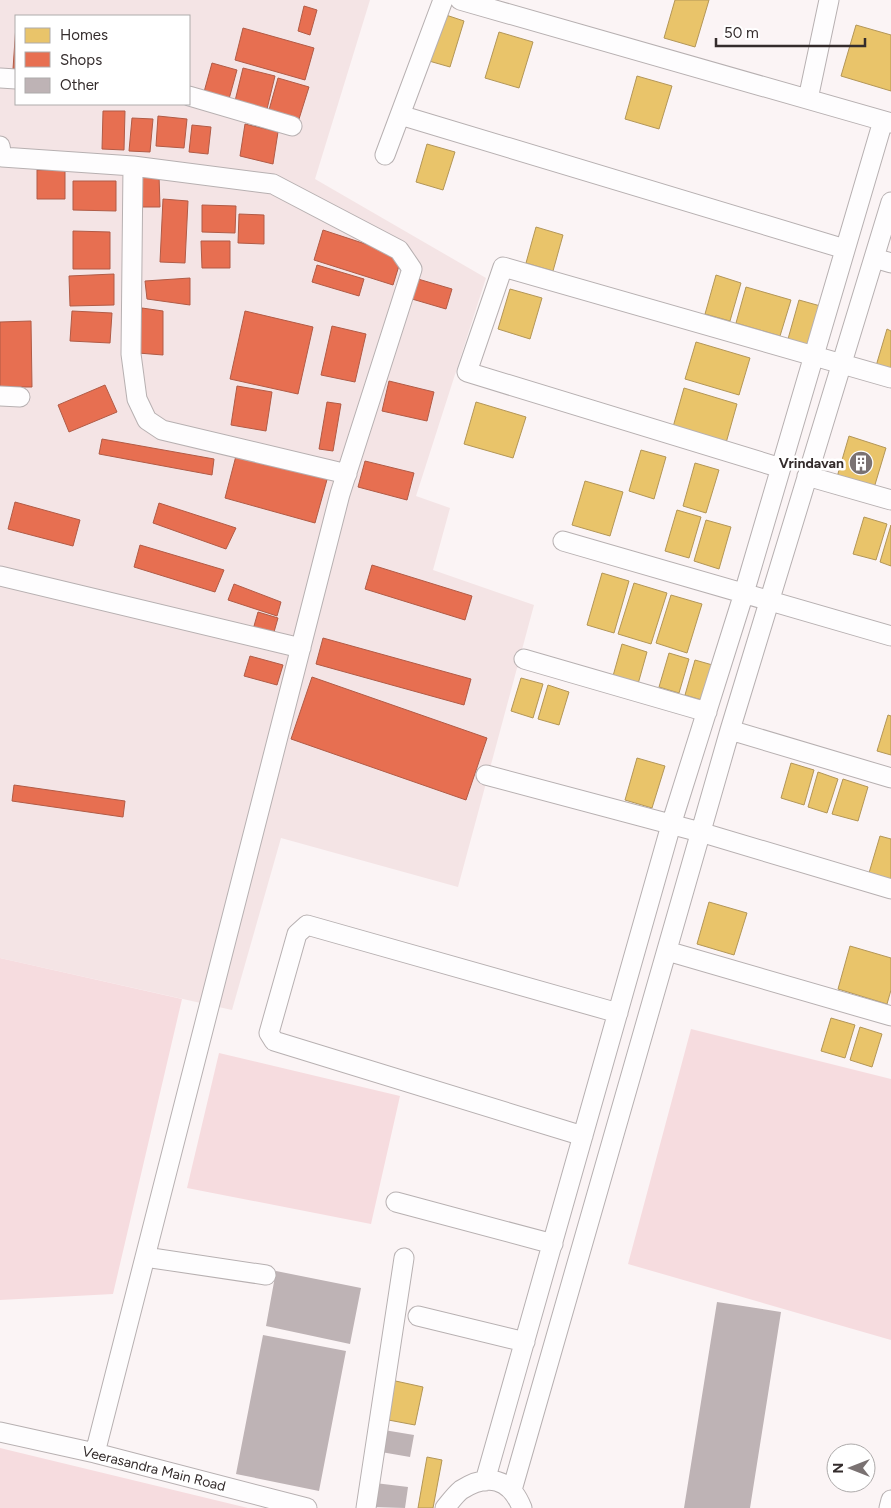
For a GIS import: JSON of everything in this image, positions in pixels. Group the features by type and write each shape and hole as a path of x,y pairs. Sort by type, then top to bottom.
{"street":[{"path":"385,156 443,0"},
{"path":"460,0 887,122 845,249 744,593 671,825 485,1481"},
{"path":"808,99 829,0"},
{"path":"0,78 15,79"},
{"path":"190,96 292,126"},
{"path":"400,115 845,249"},
{"path":"0,146 2,157 133,166 273,184 399,250 412,269 347,474 95,1454"},
{"path":"133,166 131,354 137,399 147,420 162,430 347,474"},
{"path":"512,1490 768,601 841,363 882,260 891,202"},
{"path":"781,468 467,372 503,267 891,378"},
{"path":"0,396 20,397"},
{"path":"807,476 891,500"},
{"path":"564,541 891,636"},
{"path":"0,576 301,648"},
{"path":"524,659 707,712"},
{"path":"730,730 891,778"},
{"path":"486,775 700,832 891,889"},
{"path":"583,1136 274,1040 269,1033 294,943 297,934 307,925 618,1013"},
{"path":"667,951 891,1016"},
{"path":"396,1202 553,1244"},
{"path":"145,1257 266,1275"},
{"path":"366,1508 404,1258"},
{"path":"418,1316 522,1351 547,1368"},
{"name":"Veerasandra Main Road","path":"0,1432 307,1508"},
{"path":"445,1508 460,1491 477,1482 485,1481 504,1483 512,1490 522,1508"},
{"path":"889,1508 891,1500"}],"shaded area":[{"path":"0,0 370,0 315,179 486,278 416,496 450,508 433,570 534,605 458,887 281,838 232,1010 0,958"},
{"path":"0,958 182,999 113,1294 0,1300"},
{"path":"691,1029 891,1079 891,1340 628,1264"},
{"path":"219,1053 400,1096 371,1224 187,1188"},
{"path":"0,1448 248,1508 0,1508"}],"building: Homes":[{"path":"675,0 709,0 695,47 664,38"},
{"path":"443,14 464,21 450,67 429,61"},
{"path":"856,25 891,35 891,91 841,76"},
{"path":"499,32 533,42 519,88 485,78"},
{"path":"637,76 672,86 659,129 625,119"},
{"path":"427,144 455,152 443,190 416,182"},
{"path":"536,227 563,235 553,271 526,263"},
{"path":"716,275 741,283 730,321 705,314"},
{"path":"746,287 791,300 780,336 736,323"},
{"path":"510,289 542,298 530,339 498,329"},
{"path":"799,300 824,307 813,347 788,339"},
{"path":"887,329 891,331 891,370 876,366"},
{"path":"696,342 750,358 739,395 685,379"},
{"path":"684,388 737,404 726,443 673,427"},
{"path":"476,402 526,417 513,458 464,444"},
{"name":"Vrindavan","path":"849,436 886,448 874,488 837,477"},
{"path":"641,450 666,457 654,499 629,491"},
{"path":"695,463 719,470 706,513 683,506"},
{"path":"585,481 623,492 610,536 572,525"},
{"path":"677,510 701,517 689,558 665,551"},
{"path":"864,517 887,524 876,560 853,554"},
{"path":"706,520 731,527 719,569 694,561"},
{"path":"891,525 891,566 880,562"},
{"path":"602,573 629,581 614,633 587,625"},
{"path":"634,583 667,593 651,644 618,634"},
{"path":"671,595 702,604 687,653 656,643"},
{"path":"622,644 647,652 638,684 613,676"},
{"path":"669,653 689,659 679,693 659,687"},
{"path":"695,660 716,666 705,701 685,695"},
{"path":"521,678 543,684 533,718 511,711"},
{"path":"548,685 569,692 559,725 538,719"},
{"path":"888,715 891,716 891,755 877,751"},
{"path":"637,758 665,766 652,808 625,800"},
{"path":"791,763 814,770 804,805 781,798"},
{"path":"818,772 838,779 827,813 808,807"},
{"path":"843,779 868,787 858,821 832,814"},
{"path":"880,836 891,839 891,879 869,873"},
{"path":"709,902 747,913 734,955 697,944"},
{"path":"850,946 891,958 891,990 887,1004 838,989"},
{"path":"831,1018 855,1025 845,1058 821,1051"},
{"path":"860,1027 882,1034 872,1067 850,1060"},
{"path":"391,1380 423,1387 415,1425 383,1419"},
{"path":"427,1457 442,1460 433,1508 418,1508"}],"building: Shops":[{"path":"304,6 317,10 310,35 298,31"},
{"path":"243,28 314,48 305,80 235,60"},
{"path":"15,40 15,69 13,69"},
{"path":"212,63 237,70 229,99 204,92"},
{"path":"243,68 275,76 267,109 235,101"},
{"path":"278,78 309,87 299,119 269,110"},
{"path":"103,111 125,111 124,150 102,149"},
{"path":"158,116 187,119 184,148 156,146"},
{"path":"132,118 153,119 150,152 129,151"},
{"path":"245,124 278,132 273,164 240,156"},
{"path":"192,125 211,127 208,154 189,152"},
{"path":"37,170 65,170 65,199 37,199"},
{"path":"159,175 160,207 137,207 137,176"},
{"path":"73,181 116,181 116,211 73,210"},
{"path":"163,199 188,201 185,263 160,262"},
{"path":"202,205 236,206 235,233 202,232"},
{"path":"239,214 264,215 264,244 238,243"},
{"path":"323,230 402,256 393,285 314,260"},
{"path":"73,231 110,232 110,269 73,269"},
{"path":"201,241 230,241 230,268 202,268"},
{"path":"317,265 364,279 359,296 312,282"},
{"path":"114,274 114,305 70,306 69,276"},
{"path":"190,278 190,305 147,299 145,281"},
{"path":"418,279 452,289 446,309 412,299"},
{"path":"142,308 163,311 163,355 138,353"},
{"path":"72,311 112,313 110,343 70,341"},
{"path":"245,311 313,327 298,394 230,379"},
{"path":"31,321 32,387 0,387 0,322"},
{"path":"332,326 366,334 355,382 321,375"},
{"path":"389,381 434,392 427,421 382,411"},
{"path":"105,385 117,412 69,432 58,405"},
{"path":"237,386 272,392 266,431 231,425"},
{"path":"327,402 341,404 333,451 319,449"},
{"path":"102,439 214,459 212,475 99,454"},
{"path":"237,452 328,476 315,523 225,498"},
{"path":"365,461 414,473 407,500 358,487"},
{"path":"15,502 80,520 73,546 8,529"},
{"path":"159,503 236,528 226,549 153,523"},
{"path":"140,545 224,570 215,592 134,567"},
{"path":"372,565 472,596 465,620 365,589"},
{"path":"234,584 281,602 277,616 228,600"},
{"path":"258,612 278,618 272,639 252,633"},
{"path":"323,638 471,679 464,705 316,664"},
{"path":"250,656 283,665 277,685 244,676"},
{"path":"312,677 487,738 466,800 291,739"},
{"path":"14,785 125,801 123,817 12,801"}],"building: Other":[{"path":"276,1271 361,1288 350,1344 266,1326"},
{"path":"717,1302 781,1312 750,1508 684,1508"},
{"path":"263,1335 346,1351 319,1491 236,1474"},
{"path":"384,1430 414,1435 410,1457 381,1452"},
{"path":"375,1483 408,1487 405,1508 372,1507"}],"place":[{"name":"Vrindavan","path":"861,463"}]}
